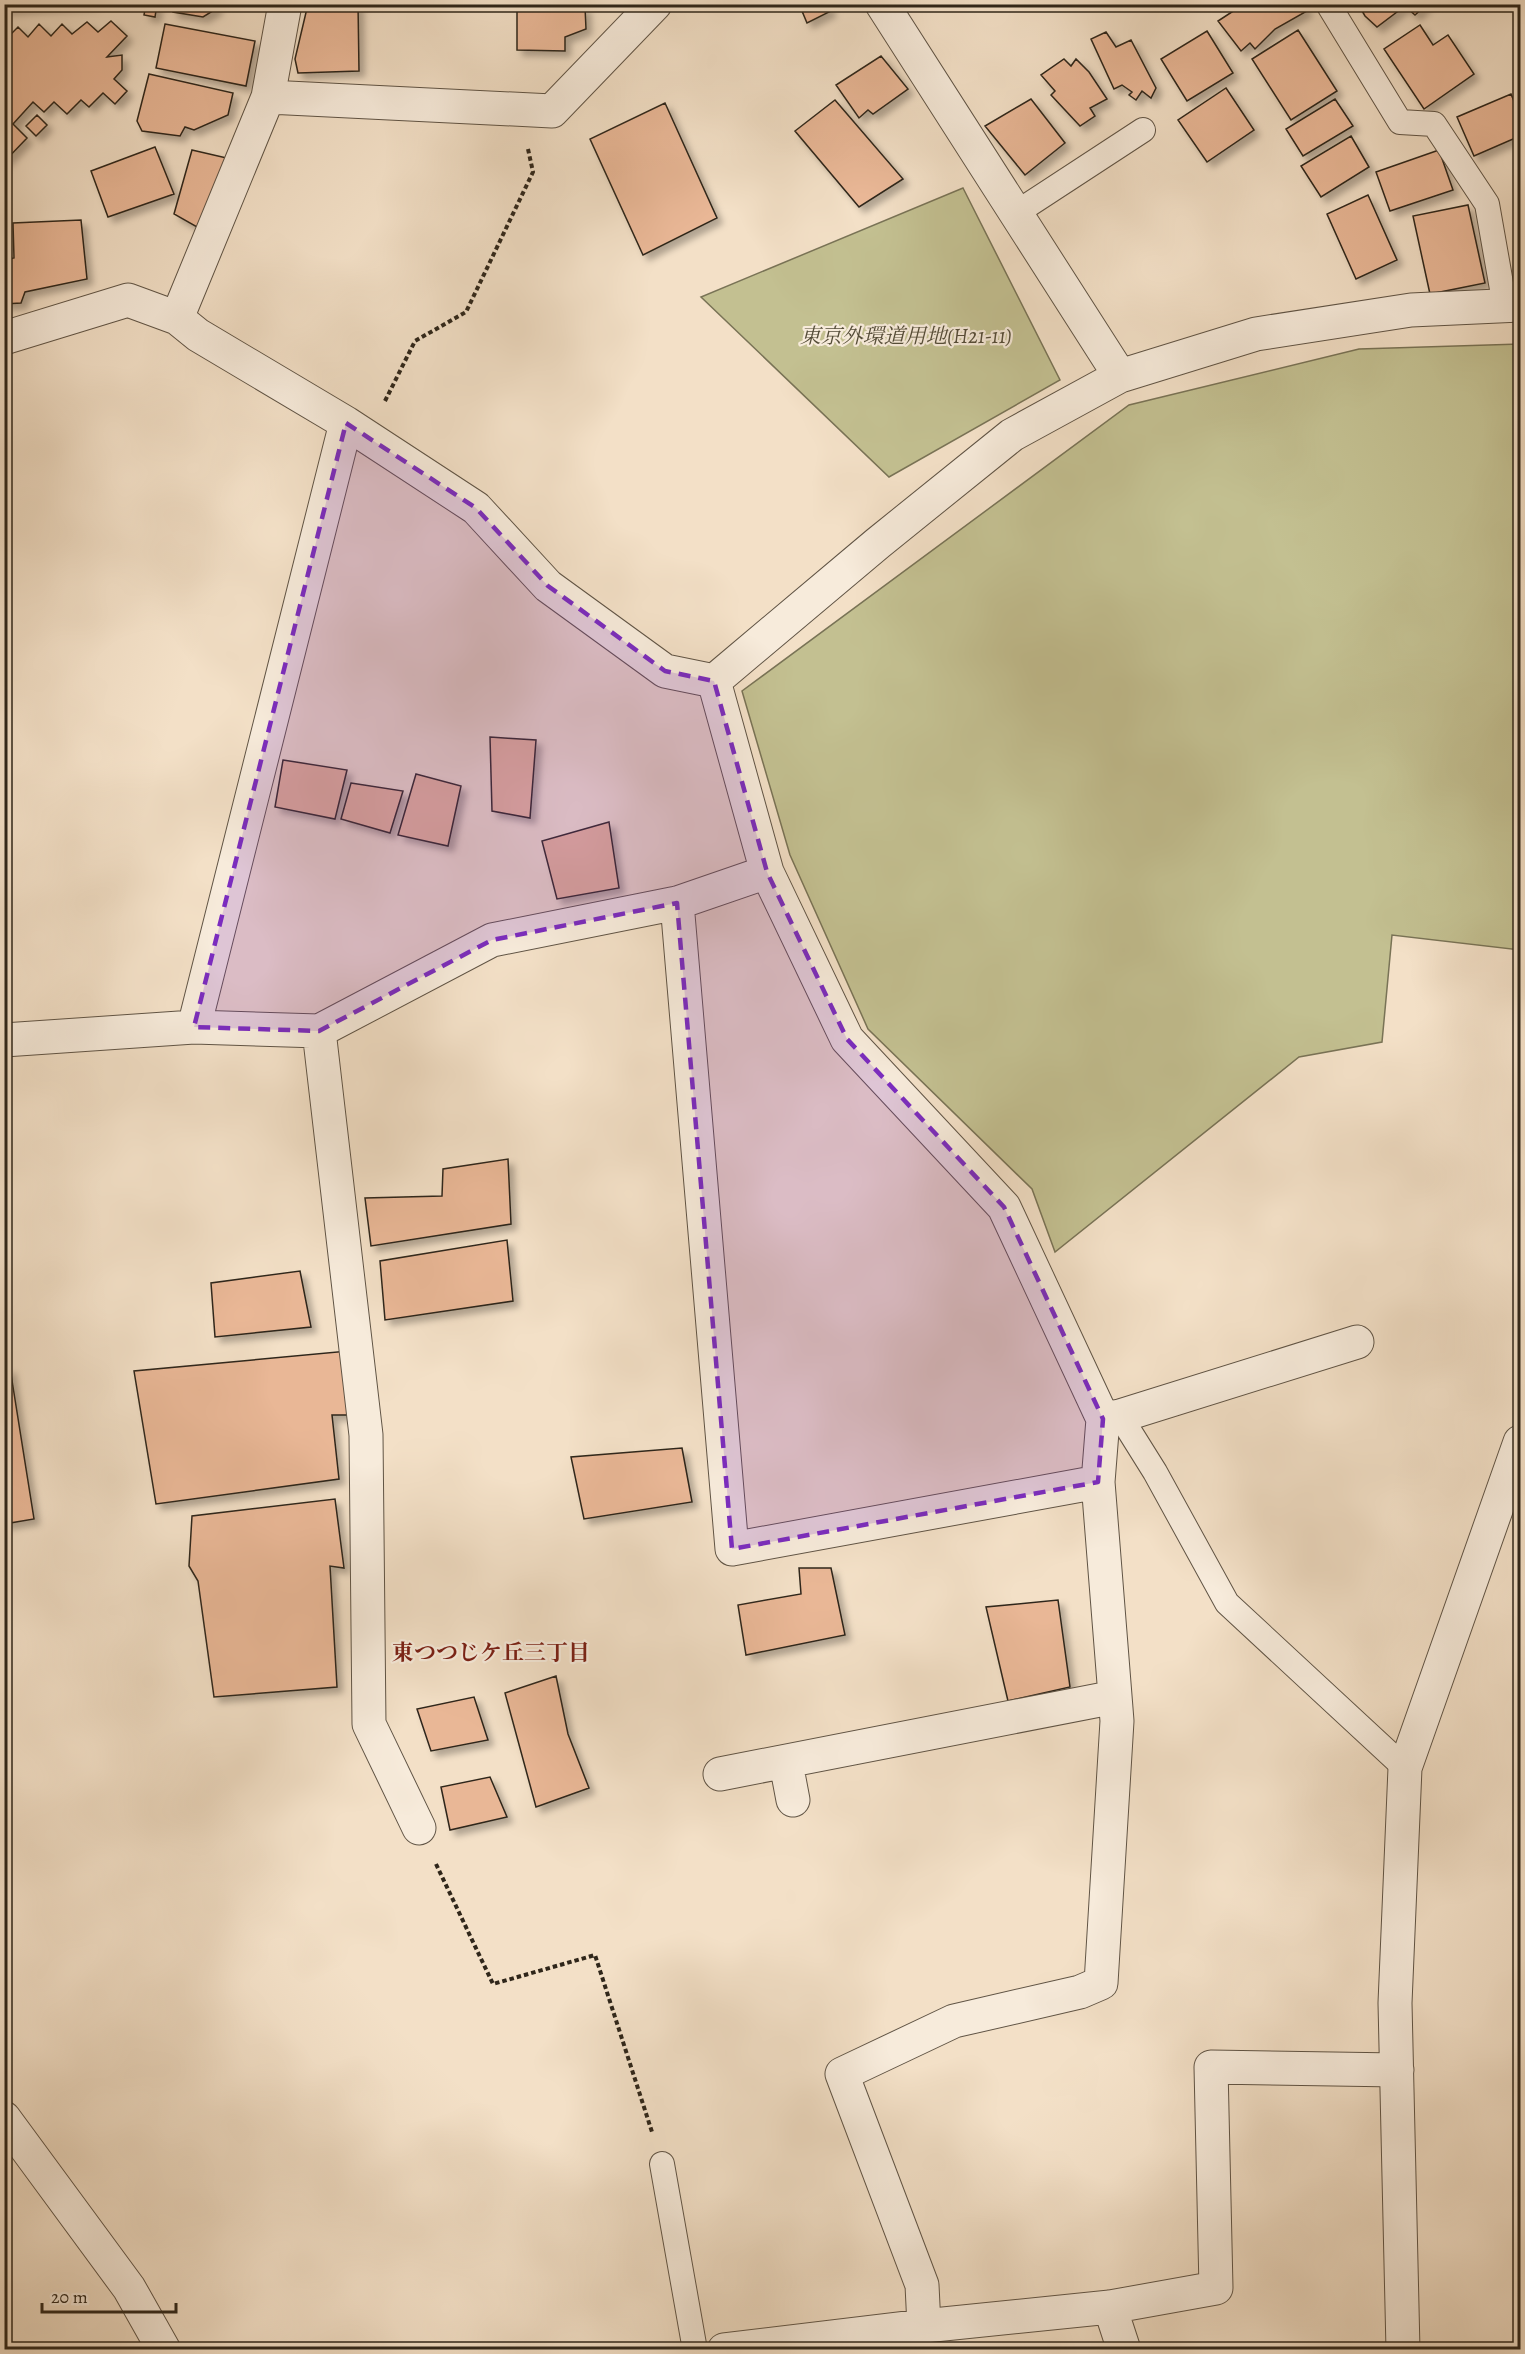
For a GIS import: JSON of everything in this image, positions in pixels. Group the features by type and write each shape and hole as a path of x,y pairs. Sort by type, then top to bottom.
{"street":[{"path":"177,318 268,97 285,4"},
{"path":"268,97 552,111 655,4"},
{"path":"882,4 1119,376"},
{"path":"4,338 128,300 177,318 198,335 357,430 476,508 548,586 665,671 714,681"},
{"path":"714,681 878,543 1012,435 1119,376 1256,334 1411,310 1513,306"},
{"path":"194,1027 357,430"},
{"path":"714,681 767,872 847,1039 1004,1207 1112,1417 1098,1482 1117,1721 1101,1983 1080,1992 954,2021 842,2074 922,2286 920,2338"},
{"path":"4,1040 194,1027 318,1031 492,940 677,903 767,872"},
{"path":"677,903 732,1550 1098,1482"},
{"path":"318,1031 366,1435 369,1724 419,1828"},
{"path":"1112,1417 1357,1342"},
{"path":"1403,2349 1395,2003 1405,1768 1521,1442"},
{"path":"720,1774 786,1763 1114,1696"},
{"path":"786,1763 793,1800"},
{"path":"724,2349 920,2338 1216,2288 1211,2067 1396,2070"},
{"path":"4,2118 129,2288 164,2349"},
{"path":"1110,2307 1124,2349"}],"lane":[{"path":"1328,4 1400,122 1434,124 1487,204 1513,306"},
{"path":"1016,213 1143,130"},
{"path":"1112,1417 1155,1472 1227,1604 1405,1768"},
{"path":"662,2164 695,2349"}],"path":[{"path":"357,430 415,341 466,312 533,172 520,110"},
{"path":"419,1828 493,1984 595,1955 662,2164"}],"highlighted area":[{"path":"346,423 476,508 548,586 665,671 714,681 767,872 847,1039 1004,1207 1103,1419 1098,1482 732,1549 677,903 492,940 319,1031 194,1027"}],"green space":[{"name":"東京外環道用地(H21-11)","path":"963,188 1060,380 889,477 701,297"},
{"path":"1520,344 1520,950 1392,935 1382,1042 1299,1057 1055,1252 1032,1189 868,1029 790,855 742,691 1129,405 1359,349"}],"building":[{"path":"4,4 94,4 4,9"},
{"path":"146,4 157,4 155,17 144,15"},
{"path":"173,4 217,4 216,9 203,17 173,12"},
{"path":"308,4 358,4 359,71 298,73 295,59"},
{"path":"816,4 827,4 831,11 807,23 802,11"},
{"path":"1244,4 1303,4 1307,11 1275,29 1255,49 1250,43 1241,51 1218,21"},
{"path":"1358,4 1427,4 1415,15 1405,6 1377,27 1365,16"},
{"path":"585,7 586,29 565,37 565,51 517,50 517,9"},
{"path":"111,21 127,36 107,57 122,55 122,70 114,79 127,91 115,104 103,93 89,107 81,100 67,114 54,102 44,112 33,102 13,124 27,138 4,162 4,41 18,27 28,37 39,24 51,36 62,24 72,34 87,22 98,32"},
{"path":"165,24 255,41 246,86 156,68"},
{"path":"1420,25 1433,45 1448,35 1474,74 1424,109 1384,49"},
{"path":"1298,30 1337,91 1291,120 1252,59"},
{"path":"1207,31 1233,73 1187,101 1161,59"},
{"path":"1106,32 1116,47 1131,40 1156,88 1151,98 1142,91 1136,100 1129,95 1132,92 1122,85 1114,89 1091,39"},
{"path":"881,56 908,89 873,114 868,110 859,118 836,85"},
{"path":"1064,59 1071,66 1076,59 1089,72 1107,99 1090,108 1095,116 1080,126 1051,95 1055,91 1041,75"},
{"path":"149,74 233,93 228,115 194,130 185,127 180,136 142,131 137,121"},
{"path":"1226,88 1254,130 1207,162 1178,120"},
{"path":"1511,94 1520,116 1520,136 1474,156 1457,117"},
{"path":"1031,99 1065,143 1025,175 985,126"},
{"path":"1335,99 1353,126 1303,156 1286,129"},
{"path":"835,100 903,179 859,207 795,131"},
{"path":"665,103 717,218 643,255 590,139"},
{"path":"37,115 47,125 36,136 26,126"},
{"path":"1351,136 1369,167 1321,197 1301,166"},
{"path":"155,147 174,194 108,217 91,171"},
{"path":"192,150 231,159 204,231 174,214"},
{"path":"1439,150 1453,190 1390,211 1376,172"},
{"path":"1368,195 1397,260 1356,279 1327,214"},
{"path":"1468,205 1485,283 1430,294 1413,216"},
{"path":"81,220 87,279 25,292 21,303 4,304 4,260 14,258 13,223"},
{"path":"490,737 536,740 530,818 492,811"},
{"path":"283,760 347,770 335,819 275,807"},
{"path":"416,774 461,786 448,846 398,835"},
{"path":"351,783 403,791 390,833 341,819"},
{"path":"609,822 619,888 557,899 542,841"},
{"path":"508,1159 511,1224 371,1246 365,1198 442,1196 443,1169"},
{"path":"507,1240 513,1301 385,1320 380,1261"},
{"path":"300,1271 311,1327 215,1337 211,1283"},
{"path":"348,1351 352,1415 332,1415 339,1479 156,1504 134,1371"},
{"path":"10,1368 34,1519 4,1524 4,1369"},
{"path":"682,1448 692,1502 584,1519 571,1457"},
{"path":"335,1499 344,1568 330,1566 337,1687 214,1697 198,1581 189,1566 192,1516"},
{"path":"799,1568 831,1568 845,1635 746,1655 738,1605 801,1594"},
{"path":"1058,1600 1070,1687 1008,1701 986,1607"},
{"path":"556,1676 568,1734 589,1788 536,1807 505,1693"},
{"path":"474,1697 488,1740 431,1751 417,1709"},
{"path":"490,1777 507,1817 450,1830 441,1787"}],"district":[{"name":"東つつじケ丘三丁目","path":"491,1652"}]}
